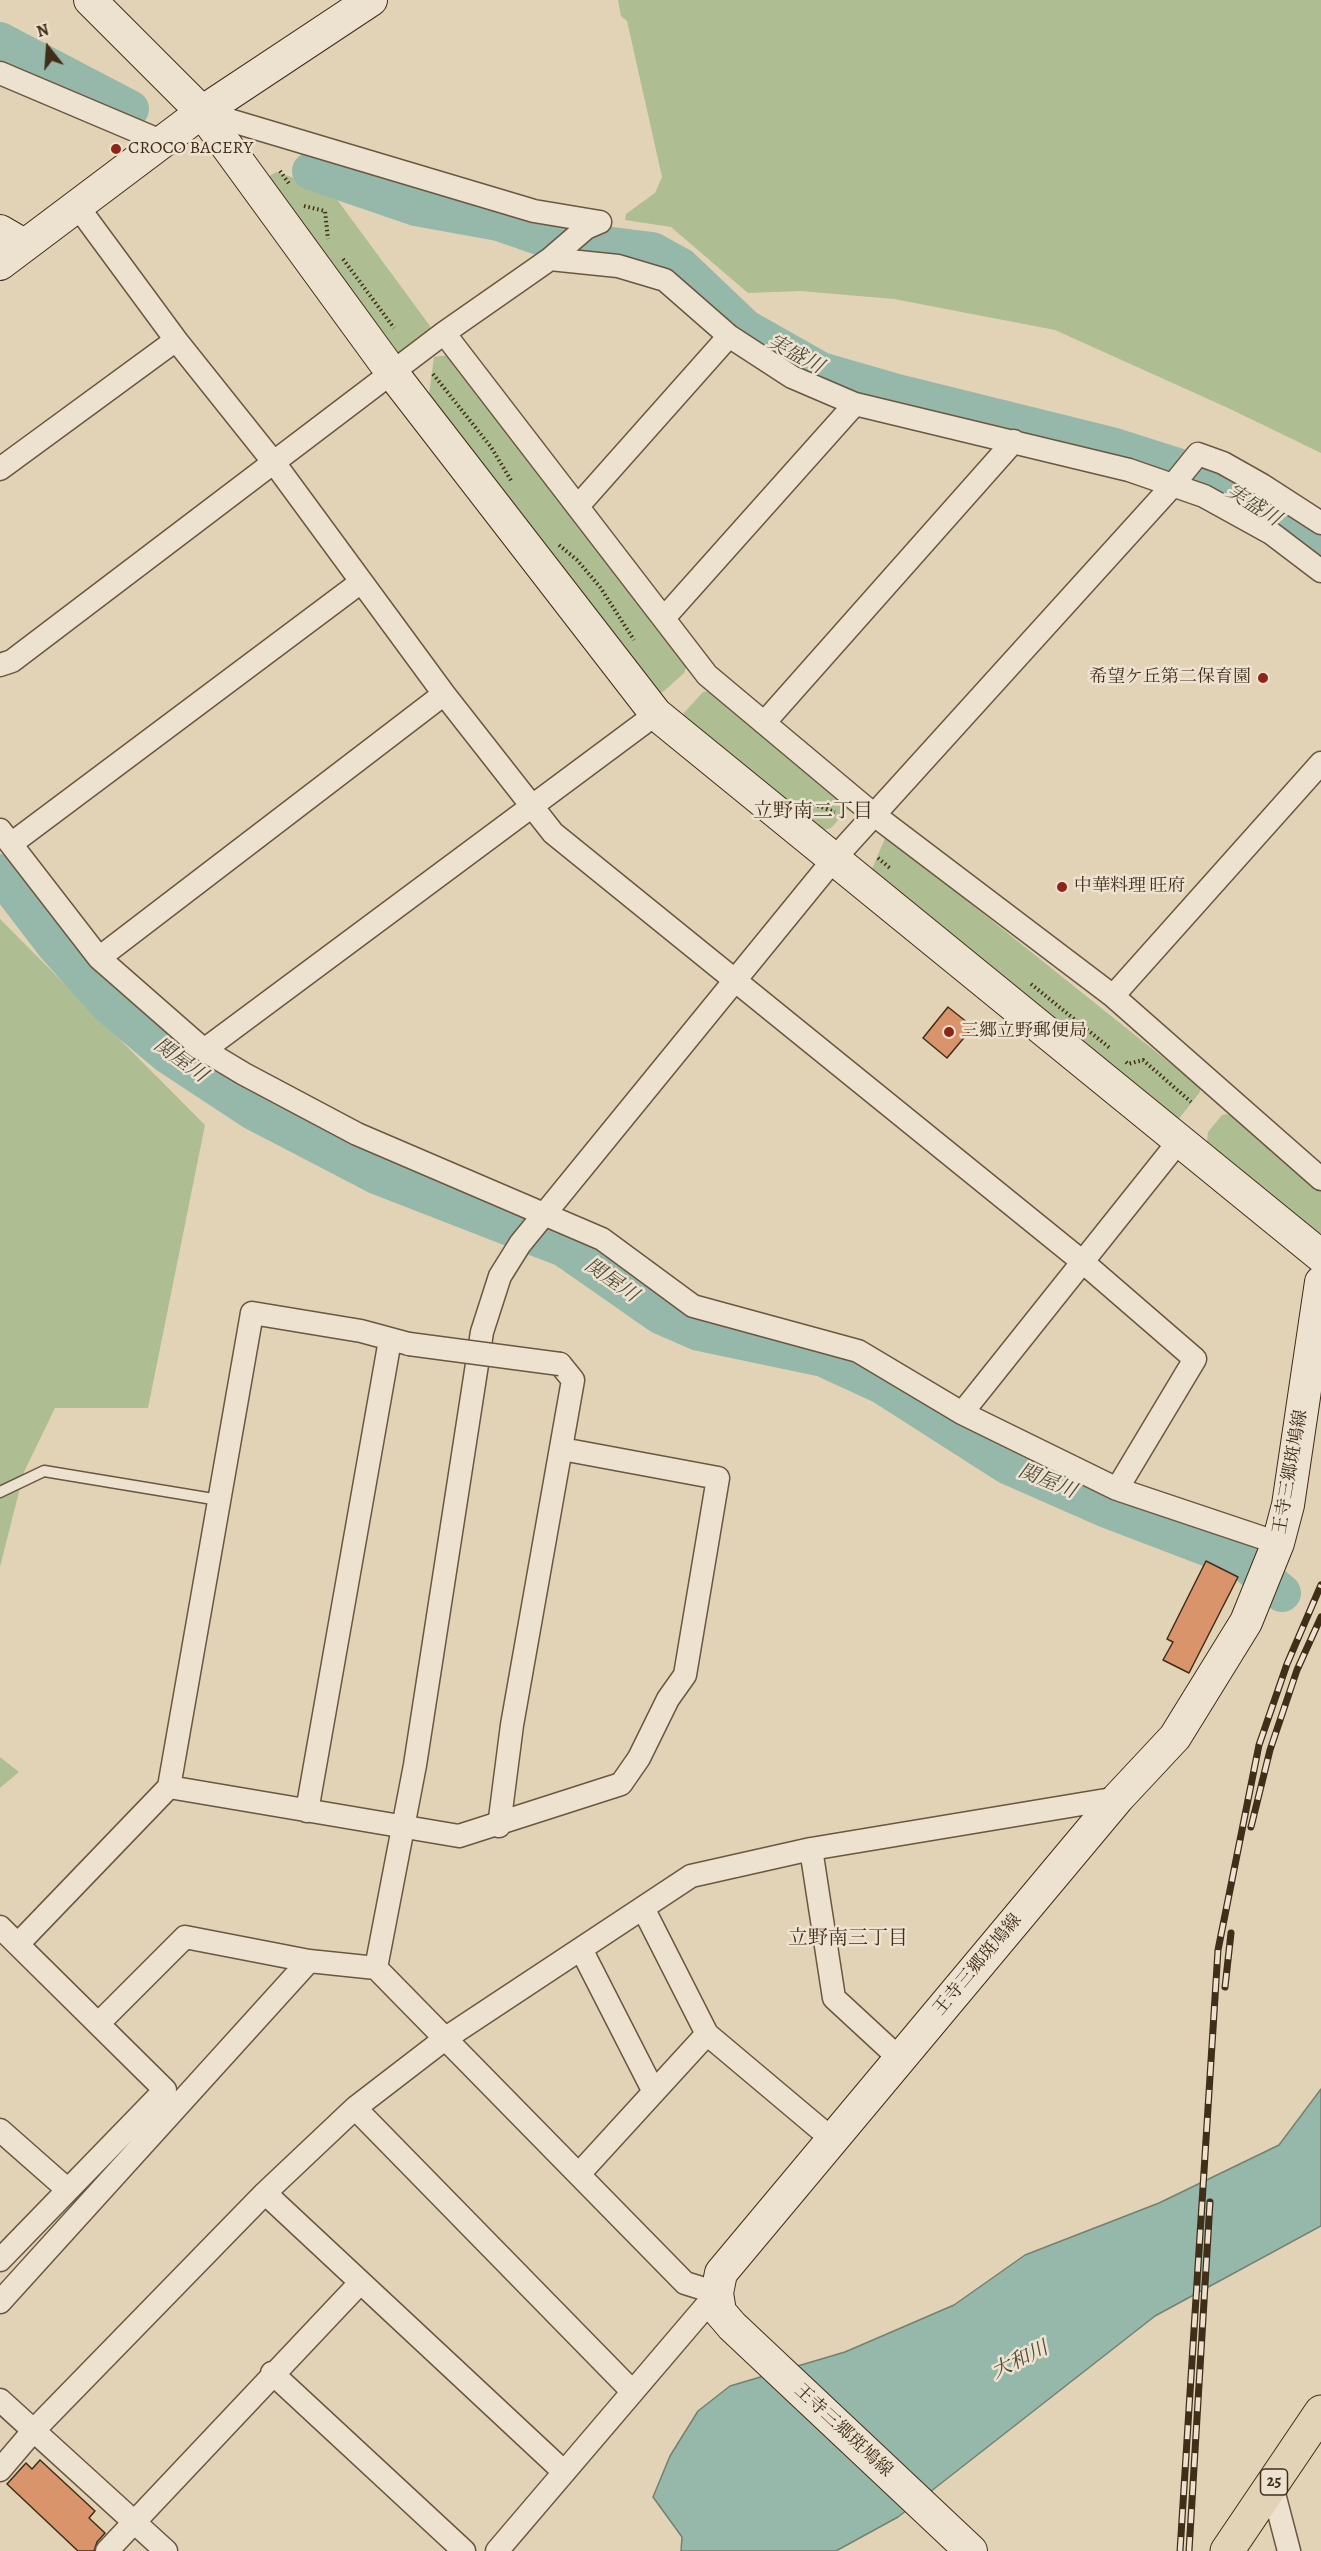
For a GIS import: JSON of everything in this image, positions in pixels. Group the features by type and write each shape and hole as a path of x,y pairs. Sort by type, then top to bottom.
{"highway":[{"name":"25","path":"1227,2551 1321,2412"}],"street":[{"path":"90,0 202,112 393,374 656,714 1321,1256"},
{"path":"0,264 12,238 78,207 202,112 371,0"},
{"path":"0,73 163,142"},
{"path":"0,665 12,661 275,464 444,333 556,255 586,228 600,222 534,211 202,112"},
{"path":"78,207 176,340 275,464 444,694 553,832 1084,1263 1195,1359 1117,1489"},
{"path":"556,255 618,266 664,280 729,336 792,377 855,404 1176,481 1270,533 1321,571"},
{"path":"444,333 707,675 873,814 1113,996 1321,1179"},
{"path":"578,506 729,336"},
{"path":"0,469 176,340"},
{"path":"664,618 855,404"},
{"path":"764,723 1014,441"},
{"path":"376,1968 404,1826 482,1332 500,1276 520,1244 834,859 1198,454 1223,463 1262,484 1321,523"},
{"path":"362,582 6,837 99,958 204,1050 357,1134 540,1220 602,1239 693,1306 858,1351 962,1413 1269,1565"},
{"path":"99,958 444,694"},
{"path":"204,1050 656,714"},
{"path":"1113,996 1321,764"},
{"path":"962,1413 1084,1263 1179,1140"},
{"name":"王寺三郷斑鳩線","path":"971,2551 732,2326 720,2312 717,2293 721,2272 1118,1798 1175,1737 1246,1622 1269,1565 1288,1505 1321,1282"},
{"path":"19,1943 169,1787 252,1313 361,1331 399,1342 560,1364 573,1380 512,1725 499,1826"},
{"path":"307,1811 399,1342"},
{"path":"169,1787 459,1836 499,1826 621,1784 639,1758 668,1699 685,1675 718,1478 562,1449"},
{"path":"0,2470 34,2430 265,2193 355,2108 446,2038 691,1876 811,1849 1118,1798"},
{"path":"811,1849 834,1998 900,2059"},
{"path":"643,1908 707,2034 832,2140"},
{"path":"0,1926 165,2090 0,2260"},
{"path":"99,2023 185,1937 309,1961 376,1968 685,2283 717,2293 497,2551"},
{"path":"581,1949 654,2092"},
{"path":"0,2302 309,1961"},
{"path":"579,2174 707,2034"},
{"path":"355,2108 632,2390"},
{"path":"0,2130 68,2190"},
{"path":"265,2193 563,2471"},
{"path":"107,2551 272,2373 360,2283"},
{"path":"272,2373 464,2551"},
{"path":"0,2400 166,2551"},
{"path":"1272,2486 1289,2551"}],"lane":[{"path":"0,1492 44,1471 219,1500"}],"path":[{"path":"280,171 293,189"},
{"path":"299,198 305,207 325,211 328,240 334,248"},
{"path":"341,255 394,328"},
{"path":"433,374 491,447 516,489"},
{"path":"550,538 578,560 616,611 635,644"},
{"path":"878,858 897,874"},
{"path":"1028,982 1112,1050"},
{"path":"1120,1057 1128,1064 1143,1060 1191,1102"}],"shaded area":[{"path":"618,0 1321,0 1321,453 1228,408 1055,330 894,299 800,291 748,293 671,227 625,220 626,214 655,193 662,177 627,21 621,16"},
{"path":"276,172 328,189 333,194 430,326 429,335 407,352 399,353 268,177"},
{"path":"455,356 686,667 684,673 663,692 657,694 429,394 434,357"},
{"path":"709,691 846,800 848,809 831,828 820,831 681,716 703,692"},
{"path":"886,836 1200,1087 1200,1092 1178,1120 873,875 872,869"},
{"path":"0,919 205,1125 148,1408 55,1408 24,1472 0,1567"},
{"path":"1228,1114 1321,1188 1321,1233 1314,1232 1210,1150 1207,1141 1208,1132 1222,1115"},
{"path":"0,1757 19,1772 0,1788"}],"water":[{"name":"大和川","path":"1321,2089 1321,2226 1155,2316 898,2517 836,2551 681,2551 682,2537 653,2497 670,2456 698,2411 730,2386 845,2352 954,2305 1025,2255 1159,2203 1279,2145"}],"building":[{"path":"948,1007 973,1027 947,1058 923,1038"},
{"path":"1206,1561 1238,1577 1189,1673 1163,1660 1173,1642 1167,1639"},
{"path":"40,2460 95,2511 89,2518 105,2533 97,2542 94,2551 78,2551 7,2484 26,2463 32,2469"}],"waterway":[{"name":"実盛川","path":"0,41 130,109"},
{"name":"実盛川","path":"311,171 416,207 499,222 542,237 652,251 681,267 745,328 821,371 897,393 1115,447 1203,475 1321,549"},
{"name":"関屋川","path":"0,873 55,945 110,1006 168,1055 253,1111 376,1175 564,1248 660,1315 699,1332 823,1358 882,1385 1007,1465 1107,1509 1243,1561 1282,1593"}],"railway":[{"path":"1180,2551 1218,1950 1259,1745 1287,1664 1321,1585"},
{"path":"1251,1827 1270,1750 1297,1670 1321,1617"},
{"path":"1225,1987 1231,1933"},
{"path":"1189,2551 1210,2202"}],"place":[{"name":"CROCO BACERY","path":"116,149"},
{"name":"希望ケ丘第二保育園","path":"1263,678"},
{"name":"中華料理 旺府","path":"1062,887"},
{"name":"三郷立野郵便局","path":"949,1032"}],"district":[{"name":"立野南二丁目","path":"813,812"},
{"name":"立野南三丁目","path":"848,1939"}]}
